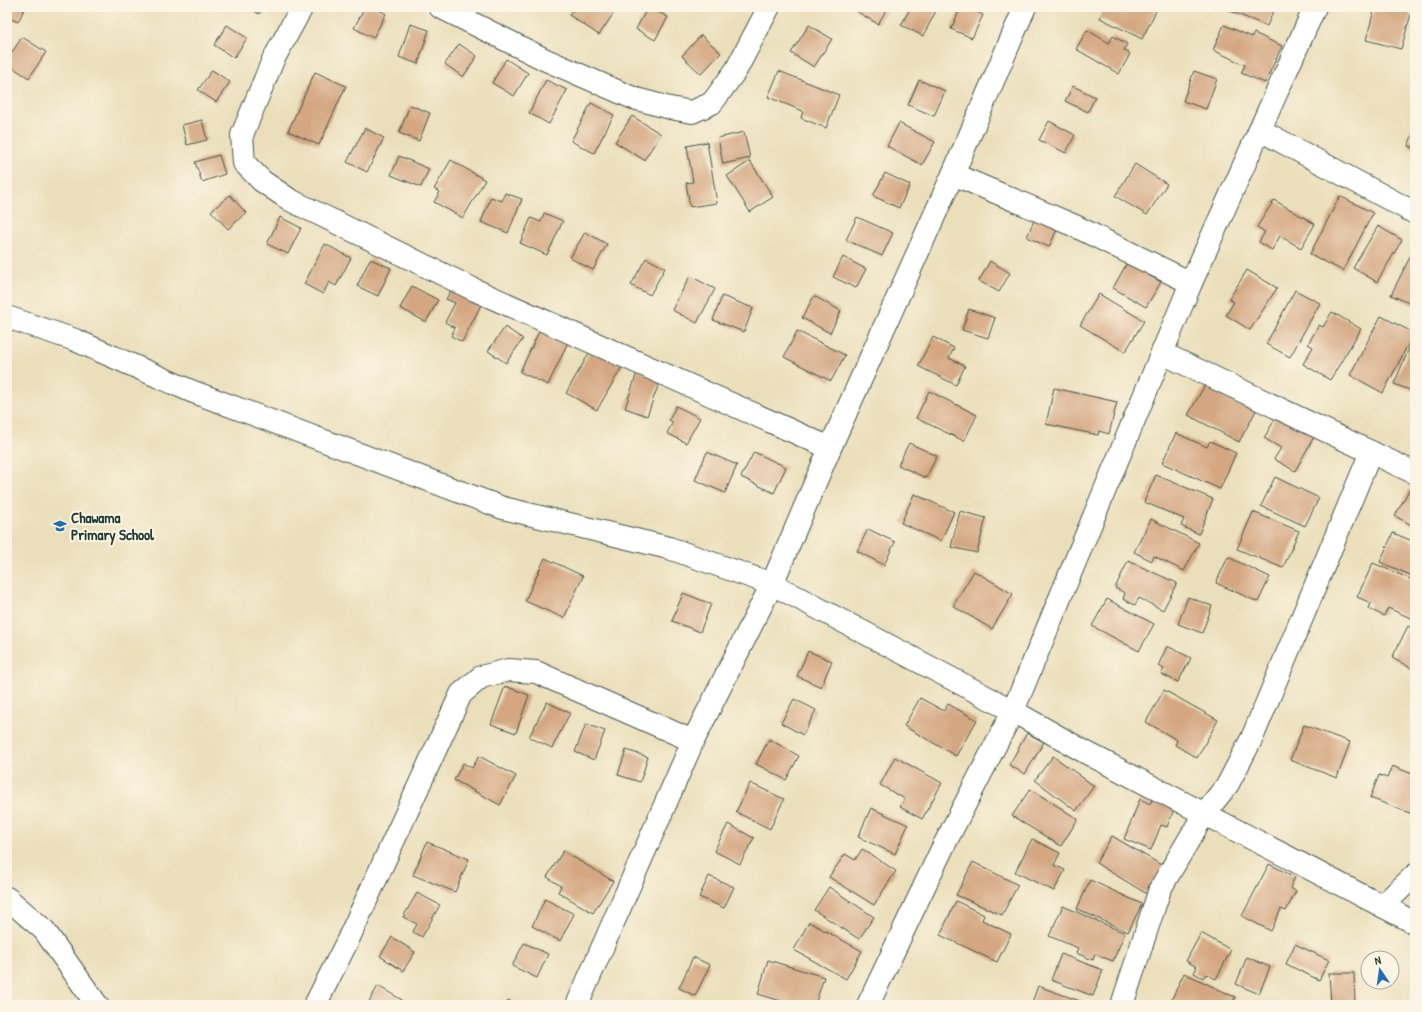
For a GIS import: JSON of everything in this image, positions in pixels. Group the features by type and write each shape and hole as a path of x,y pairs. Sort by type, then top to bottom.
{"street":[{"path":"302,7 273,60 242,135 244,163 262,181 290,200 475,290 830,448"},
{"path":"440,7 546,60 633,98 692,112 712,103 736,70 769,7"},
{"path":"868,1005 942,849 1013,711 1191,283 1315,7"},
{"path":"577,1005 693,741 772,584 830,448 953,174 1018,10"},
{"path":"1260,130 1380,196 1415,213"},
{"path":"953,174 1075,226 1191,283"},
{"path":"7,317 75,340 191,391 503,508 669,548 772,584 1013,711 1085,752 1415,923"},
{"path":"1162,353 1415,474"},
{"path":"1122,1005 1160,890 1204,814 1228,784 1252,738 1371,452"},
{"path":"315,1005 347,942 461,694 481,678 508,670 536,672 693,741"},
{"path":"1382,906 1415,875"},
{"path":"7,898 44,930 97,1005"}],"building":[{"path":"7,7 25,7 18,22 7,17"},
{"path":"249,7 264,7 259,14"},
{"path":"365,7 374,7 386,14 373,38 354,28"},
{"path":"574,7 618,7 599,35 569,15"},
{"path":"648,7 668,17 655,40 636,29"},
{"path":"858,7 883,7 887,9 878,24 856,11"},
{"path":"911,7 938,7 923,36 901,25"},
{"path":"961,7 966,7 983,15 972,38 951,29"},
{"path":"1105,7 1158,7 1142,39 1100,18"},
{"path":"1220,7 1275,7 1267,26"},
{"path":"1375,7 1413,7 1401,49 1366,40"},
{"path":"410,24 429,30 418,64 399,57"},
{"path":"227,25 247,38 234,58 214,45"},
{"path":"809,25 832,39 814,67 791,53"},
{"path":"1224,25 1252,37 1254,33 1282,46 1265,83 1241,73 1245,65 1213,50"},
{"path":"1087,30 1109,43 1113,36 1127,44 1124,50 1130,54 1119,74 1076,49"},
{"path":"701,35 721,53 701,74 682,56"},
{"path":"22,37 46,52 29,78 7,64 7,60"},
{"path":"459,44 477,56 463,77 445,64"},
{"path":"506,59 528,73 514,96 492,83"},
{"path":"212,70 230,82 216,102 198,90"},
{"path":"779,71 839,95 826,128 801,118 803,111 768,97"},
{"path":"1194,71 1217,79 1206,109 1183,101"},
{"path":"315,72 346,86 319,145 288,131"},
{"path":"546,80 567,90 549,124 529,113"},
{"path":"919,80 945,91 934,116 908,105"},
{"path":"1073,86 1095,97 1088,112 1065,101"},
{"path":"591,103 614,115 594,153 571,141"},
{"path":"410,105 430,113 419,141 399,133"},
{"path":"632,116 661,134 644,160 615,142"},
{"path":"202,120 207,140 187,145 182,125"},
{"path":"1049,121 1075,135 1066,153 1039,140"},
{"path":"899,123 935,142 922,165 887,146"},
{"path":"365,128 384,138 367,172 347,162"},
{"path":"1415,129 1415,149 1408,146"},
{"path":"744,132 750,158 723,164 718,138"},
{"path":"707,142 717,203 690,207 686,183 693,182 687,146"},
{"path":"219,155 225,174 202,182 195,162"},
{"path":"399,156 429,169 421,187 391,175"},
{"path":"451,160 485,180 463,218 434,202 440,192 434,189"},
{"path":"750,161 773,197 750,212 727,176"},
{"path":"1135,164 1167,184 1147,215 1115,196"},
{"path":"885,173 910,185 899,208 873,196"},
{"path":"505,193 522,199 508,233 481,222 491,197 502,201"},
{"path":"230,195 246,213 228,229 211,211"},
{"path":"1340,196 1373,213 1343,271 1310,254"},
{"path":"1274,200 1315,224 1301,248 1280,236 1272,250 1259,242 1265,232 1257,227"},
{"path":"544,213 563,221 547,255 520,243 531,218 541,222"},
{"path":"1037,213 1060,223 1049,247 1027,237"},
{"path":"280,217 301,228 288,254 267,244"},
{"path":"857,217 893,233 882,256 846,240"},
{"path":"1378,226 1402,240 1377,282 1353,268"},
{"path":"585,232 607,244 593,270 570,258"},
{"path":"325,244 351,258 336,286 329,282 323,294 304,284"},
{"path":"1415,247 1415,306 1391,295"},
{"path":"843,257 866,269 856,288 833,277"},
{"path":"646,258 665,268 650,295 631,285"},
{"path":"370,259 391,268 378,296 357,286"},
{"path":"990,261 1010,273 999,292 979,281"},
{"path":"1127,263 1161,282 1146,307 1113,288"},
{"path":"1247,270 1277,288 1250,330 1226,315 1234,302 1229,299"},
{"path":"690,276 715,289 697,323 672,310"},
{"path":"454,285 483,301 462,342 451,336 455,328 445,322 455,303 446,299"},
{"path":"412,286 438,300 426,322 400,308"},
{"path":"1295,290 1320,303 1290,357 1266,344"},
{"path":"1099,294 1144,321 1125,352 1080,325"},
{"path":"722,296 753,308 744,332 713,320"},
{"path":"814,296 841,311 830,333 802,318"},
{"path":"969,309 995,318 988,338 962,330"},
{"path":"1332,312 1361,329 1330,380 1303,364 1313,347 1308,344 1319,325 1323,327"},
{"path":"1381,316 1414,333 1383,393 1350,375"},
{"path":"542,325 570,338 548,385 520,372"},
{"path":"505,327 523,339 506,363 488,351"},
{"path":"797,331 845,355 831,381 784,357"},
{"path":"933,337 954,348 949,358 965,366 956,385 918,366"},
{"path":"1413,339 1415,339 1415,392 1394,384"},
{"path":"592,348 623,365 597,410 566,393"},
{"path":"638,370 661,378 647,416 625,408"},
{"path":"1209,378 1259,405 1239,442 1188,415"},
{"path":"1054,388 1117,402 1109,434 1099,431 1098,435 1046,424"},
{"path":"929,391 977,415 964,441 916,418"},
{"path":"676,406 700,418 686,443 667,433 673,422 669,420"},
{"path":"1278,414 1315,435 1295,471 1274,459 1281,448 1264,438"},
{"path":"1176,433 1207,447 1210,441 1236,453 1220,489 1162,463"},
{"path":"909,443 937,456 926,478 898,465"},
{"path":"707,452 737,465 725,493 695,480"},
{"path":"754,452 786,467 774,493 741,477"},
{"path":"1156,475 1213,499 1199,534 1181,526 1184,519 1144,502"},
{"path":"1275,477 1319,498 1305,526 1261,506"},
{"path":"1409,490 1415,493 1415,527 1395,516"},
{"path":"914,494 954,512 941,541 901,523"},
{"path":"960,511 986,518 977,553 951,547"},
{"path":"1253,512 1299,531 1283,568 1237,549"},
{"path":"1151,519 1199,543 1184,571 1154,556 1152,561 1134,552"},
{"path":"868,529 895,542 884,565 857,551"},
{"path":"1393,533 1415,542 1415,577 1380,562"},
{"path":"1228,557 1270,577 1258,602 1216,583"},
{"path":"545,558 583,576 564,618 525,601"},
{"path":"1128,561 1177,583 1163,610 1139,598 1135,605 1123,599 1125,593 1115,588"},
{"path":"1373,563 1415,581 1415,620 1388,608 1384,616 1369,609 1371,603 1357,597"},
{"path":"974,571 1013,594 992,629 953,606"},
{"path":"683,593 711,604 700,632 672,621"},
{"path":"1188,597 1212,606 1202,633 1178,624"},
{"path":"1107,599 1154,624 1139,651 1092,626"},
{"path":"1408,626 1415,630 1415,670 1392,658"},
{"path":"1167,646 1191,658 1178,682 1161,674 1164,669 1158,666"},
{"path":"808,651 832,661 821,687 797,676"},
{"path":"505,686 529,695 516,733 491,724"},
{"path":"1164,690 1218,720 1197,758 1175,745 1177,740 1146,722"},
{"path":"920,698 944,711 948,704 977,720 956,756 904,726"},
{"path":"794,699 816,710 803,735 781,723"},
{"path":"547,702 570,713 552,748 529,737"},
{"path":"586,724 605,731 594,760 575,752"},
{"path":"1304,725 1350,742 1337,778 1290,760"},
{"path":"1027,733 1044,742 1025,774 1009,765"},
{"path":"769,739 799,756 786,780 756,764"},
{"path":"626,750 648,757 640,782 618,775"},
{"path":"479,756 516,776 500,805 454,780 463,763 472,768"},
{"path":"1053,756 1094,786 1076,811 1035,780"},
{"path":"895,757 942,783 922,819 900,807 905,799 880,785"},
{"path":"1392,766 1415,775 1415,815 1370,798 1379,775 1387,778"},
{"path":"750,783 784,799 770,829 736,812"},
{"path":"1030,789 1078,819 1061,846 1012,816"},
{"path":"1154,795 1176,804 1167,827 1161,825 1151,850 1124,839 1140,799 1150,804"},
{"path":"871,808 908,825 895,854 858,837"},
{"path":"728,824 754,838 740,864 714,851"},
{"path":"1112,836 1163,866 1147,894 1096,863"},
{"path":"1032,839 1060,853 1054,865 1065,870 1054,891 1015,872"},
{"path":"427,842 469,859 455,892 413,875"},
{"path":"862,849 896,871 874,905 829,877 845,854 855,860"},
{"path":"563,851 613,881 593,913 558,892 561,886 547,877"},
{"path":"973,862 1018,885 1002,915 956,895"},
{"path":"1269,864 1295,877 1290,888 1296,891 1286,911 1281,909 1271,931 1242,916"},
{"path":"709,876 734,887 724,908 699,897"},
{"path":"1090,880 1142,904 1128,932 1077,909"},
{"path":"829,887 874,917 859,939 814,910"},
{"path":"417,893 440,905 422,937 413,932 417,924 403,917"},
{"path":"545,899 574,914 560,941 532,926"},
{"path":"956,901 984,915 982,920 1011,934 997,962 940,935"},
{"path":"1063,906 1125,933 1113,961 1095,954 1093,960 1076,953 1078,948 1049,936"},
{"path":"809,922 862,951 846,979 794,950"},
{"path":"1201,933 1231,950 1216,979 1206,974 1203,978 1194,973 1197,967 1186,961"},
{"path":"392,937 415,952 403,971 380,956"},
{"path":"524,943 548,954 537,978 512,966"},
{"path":"1295,944 1329,960 1319,980 1286,964"},
{"path":"1061,954 1103,970 1093,996 1051,980"},
{"path":"693,957 710,965 695,996 679,988"},
{"path":"1247,957 1270,967 1259,994 1236,984"},
{"path":"768,960 824,977 815,1005 794,1005 758,994"},
{"path":"1184,973 1235,997 1232,1005 1169,1005"},
{"path":"1329,973 1354,973 1355,1005 1331,1005"},
{"path":"378,986 402,1000 399,1005 367,1005"},
{"path":"1038,986 1091,1005 1031,1005"},
{"path":"508,1000 517,1005 505,1005"}],"place":[{"name":"Chawama Primary School","path":"60,526"}]}
